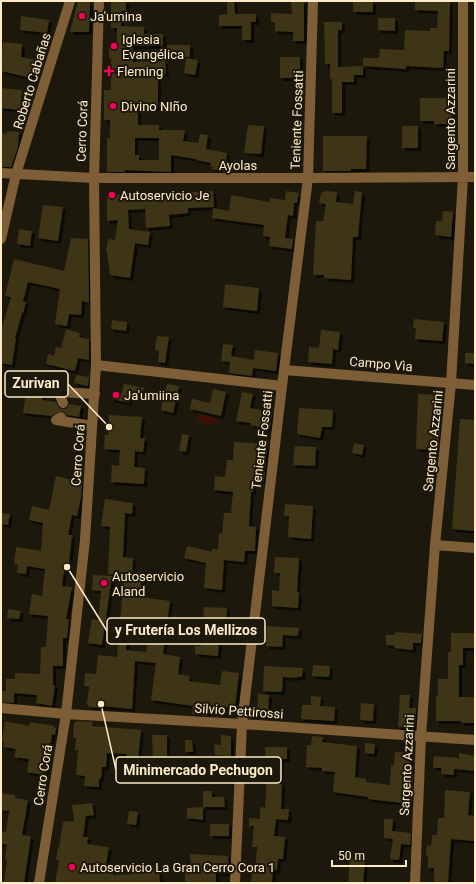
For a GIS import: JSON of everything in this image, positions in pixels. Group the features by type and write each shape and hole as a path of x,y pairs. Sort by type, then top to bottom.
{"street":[{"name":"Roberto Cabañas","path":"1,239 16,174 70,1"},
{"name":"Cerro Corá","path":"39,883 66,714 85,540 96,365 94,178 99,1"},
{"name":"Teniente Fossatti","path":"235,883 242,724 308,178 313,1"},
{"name":"Sargento Azzarini","path":"415,883 421,736 436,545 451,383 463,177 463,1"},
{"name":"Ayolas","path":"1,173 94,178 475,177"},
{"path":"96,365 282,386"},
{"name":"Campo Vìa","path":"284,370 475,385"},
{"path":"63,403 59,392 94,394"},
{"path":"61,417 56,420 92,426"},
{"path":"436,545 475,548"},
{"name":"Silvio Pettirossi","path":"1,708 66,714 475,740"}],"shaded area":[{"path":"199,414 216,418 218,420 216,424 204,424 195,417"}],"building":[{"name":"Ja'umina","path":"78,1 90,1 89,32 70,32"},
{"path":"111,1 126,1 126,11 121,11 121,26 144,27 144,34 163,34 163,46 133,46 133,62 165,61 166,74 158,74 158,108 138,108 138,125 159,125 159,130 185,130 183,141 198,143 200,134 208,135 206,149 227,153 226,162 229,163 227,172 212,169 213,166 210,166 211,163 171,155 171,172 125,170 125,172 107,172 107,138 110,138 110,120 104,120 104,90 111,90 111,58 109,58 109,47 117,47 117,28 111,28","holes":["135,138 159,138 159,160 139,160 139,155 135,155"]},
{"path":"227,1 234,1 235,14 256,14 256,22 251,22 251,40 242,40 242,26 219,26 219,15 227,14"},
{"path":"291,1 304,1 304,41 293,41 293,32 275,31 275,22 271,22 271,13 292,14"},
{"path":"353,1 373,1 373,12 353,12"},
{"path":"415,1 450,1 449,51 444,51 443,68 406,66 406,69 363,66 363,58 379,58 380,49 404,50 405,30 430,31 430,28 437,28 438,11 415,10"},
{"path":"21,16 49,20 47,33 20,30"},
{"path":"378,18 395,18 395,31 378,30"},
{"path":"324,22 342,22 342,30 338,30 338,67 363,66 363,75 354,75 354,82 342,82 342,113 332,113 332,79 330,79 330,64 325,64"},
{"path":"3,42 22,44 21,57 35,60 31,78 1,71 1,53"},
{"path":"167,45 190,45 190,57 167,57"},
{"path":"280,57 300,57 300,78 280,78"},
{"path":"186,58 198,60 195,75 184,73"},
{"path":"1,88 22,90 20,110 1,108"},
{"path":"420,98 452,98 452,124 434,124 434,121 420,121"},
{"path":"248,125 264,126 261,154 244,153"},
{"path":"402,126 418,126 418,148 402,148"},
{"path":"7,131 19,132 18,147 11,167 1,167 1,133 7,134"},
{"path":"323,136 367,136 366,169 351,169 351,171 323,171"},
{"path":"213,191 214,207 188,208 188,213 169,215 170,226 146,228 145,209 128,210 129,229 150,232 148,245 135,243 130,278 110,275 106,251 108,239 115,240 118,220 107,221 107,197 110,195 142,193"},
{"path":"286,191 299,193 297,203 294,203 293,216 288,215 285,238 293,239 292,249 269,246 270,237 263,236 264,225 212,218 213,208 229,211 231,195 270,202 270,198 285,200"},
{"path":"326,191 337,192 336,202 353,204 355,191 362,192 358,237 353,237 351,280 324,278 324,275 313,275 316,221 323,221 326,204 319,203 321,193"},
{"path":"43,205 63,207 58,241 38,238"},
{"path":"443,211 453,212 451,237 435,235 436,221 442,221"},
{"path":"19,229 32,231 30,246 17,244"},
{"path":"71,238 88,239 89,303 82,301 81,315 69,314 67,326 55,324 60,289 28,282 23,301 26,302 15,338 12,365 1,363 1,331 11,297 5,296 14,259 64,271"},
{"path":"225,284 259,288 257,311 223,307"},
{"path":"414,319 444,322 442,341 415,339 416,328 413,328"},
{"path":"112,320 127,322 126,331 111,329"},
{"path":"66,329 80,333 79,337 89,339 89,360 78,358 75,371 46,364 48,354 54,356 56,347 61,348"},
{"path":"321,330 340,332 338,350 333,349 332,364 308,362 309,347 319,348"},
{"path":"157,336 169,337 165,363 158,362 159,351 155,350"},
{"path":"223,344 233,345 231,356 254,360 255,350 278,353 276,371 253,368 252,376 229,373 230,362 221,361"},
{"path":"465,353 475,353 475,364 465,363"},
{"path":"76,375 89,377 88,386 74,383"},
{"path":"124,384 144,388 142,397 130,395 129,403 112,399 113,391 122,393"},
{"path":"167,384 179,386 173,413 161,410"},
{"path":"213,389 226,392 221,416 190,409 192,399 210,403"},
{"path":"26,392 43,394 42,400 56,402 59,408 62,409 66,409 69,404 81,406 79,417 67,415 61,411 51,416 23,413"},
{"path":"242,392 253,394 250,408 272,412 270,429 250,425 251,423 236,421"},
{"path":"418,394 443,395 438,450 416,449"},
{"path":"299,408 333,410 332,427 322,427 320,438 297,434"},
{"path":"109,415 142,417 140,438 145,438 143,452 135,451 134,467 145,468 144,484 111,482 112,465 119,466 120,450 104,449 105,435 108,435"},
{"path":"460,419 475,420 475,531 452,529"},
{"path":"182,434 189,435 186,452 179,451"},
{"path":"234,442 267,444 264,481 254,480 253,492 251,492 249,526 256,527 255,551 245,551 244,562 224,560 222,590 204,588 206,563 184,558 187,546 212,552 212,549 218,549 219,533 222,534 224,513 231,513 233,492 214,490 215,476 225,477 227,460 233,460"},
{"path":"354,443 364,445 362,455 352,453"},
{"path":"295,446 316,447 315,466 293,465"},
{"path":"56,476 82,482 81,498 77,516 72,515 68,535 72,535 68,572 64,571 62,586 72,587 66,619 69,619 67,638 63,638 63,666 53,666 53,685 55,685 52,706 36,703 37,695 14,693 14,703 1,702 1,691 6,691 6,679 15,679 15,673 40,674 41,647 46,647 48,616 29,614 32,594 42,596 45,569 27,566 26,574 17,573 18,565 14,564 16,547 41,551 43,523 29,520 32,506 49,510"},
{"path":"105,499 133,503 132,514 125,513 123,557 133,558 132,576 142,576 140,597 170,601 163,654 180,657 178,674 190,676 189,681 220,685 222,671 239,673 235,708 209,705 207,716 192,714 193,706 151,700 156,663 135,661 132,709 102,706 102,708 89,707 87,704 89,687 84,686 85,673 96,674 98,655 117,657 124,576 108,574 110,527 101,526","holes":["128,619 150,622 146,652 126,650"]},
{"path":"285,504 313,506 311,539 288,537 289,516 284,516"},
{"path":"1,513 10,514 8,525 1,524"},
{"path":"275,557 299,558 297,592 299,592 298,608 272,606 272,590 279,591 280,573 274,573"},
{"path":"93,575 112,576 102,645 88,643 92,619 98,620 101,591 92,590"},
{"path":"204,607 227,608 226,623 239,624 238,629 243,630 243,640 219,638 218,656 195,654 195,646 201,646"},
{"path":"8,609 21,611 19,619 7,618"},
{"path":"267,626 299,628 298,636 283,635 282,647 266,646"},
{"path":"395,632 422,634 421,643 413,643 413,650 394,648 395,646 386,645 386,635 395,635"},
{"path":"451,633 475,633 475,648 463,648 463,665 459,665 459,697 474,697 474,723 461,723 461,721 436,721 438,679 448,679 448,652 451,652"},
{"path":"313,665 330,666 329,677 312,676"},
{"path":"264,666 303,668 302,677 283,677 282,692 263,691"},
{"path":"258,694 269,695 268,715 257,714"},
{"path":"400,695 410,695 409,708 416,708 415,728 398,727"},
{"path":"311,696 321,697 320,706 335,707 334,721 301,719 302,705 311,705"},
{"path":"361,703 374,704 373,721 360,720"},
{"path":"5,721 29,726 30,722 54,726 56,729 55,735 52,734 51,743 49,743 45,775 27,772 29,759 14,757 16,749 3,747 4,741 2,741"},
{"path":"77,721 93,722 92,726 141,730 138,760 126,759 127,754 107,753 106,767 102,767 99,787 84,786 85,776 76,775 78,750 75,750 76,738 73,738 74,723"},
{"path":"152,735 167,735 167,762 153,762"},
{"path":"221,735 231,736 231,756 215,755 214,744 221,745"},
{"path":"312,736 323,737 322,742 357,746 355,777 366,779 366,782 390,785 391,765 394,765 395,752 411,753 410,766 413,766 412,804 368,799 368,797 333,792 335,772 322,771 322,768 306,767 307,745 311,745"},
{"path":"185,740 192,740 193,752 185,752"},
{"path":"365,743 375,744 374,754 365,753"},
{"path":"265,747 287,747 287,759 281,759 280,784 282,784 281,809 289,809 288,820 276,819 274,836 285,837 283,859 278,859 277,870 273,870 272,883 251,883 252,873 255,874 257,847 252,847 254,826 249,826 249,818 260,819 260,807 265,808 267,777 252,776 253,764 266,764"},
{"path":"459,753 475,756 475,771 454,769 454,775 441,774 441,768 433,768 434,756 459,758"},
{"path":"445,790 470,792 468,815 475,816 475,841 451,839 448,883 434,883 434,868 428,868 428,857 426,856 427,845 431,846 432,835 437,835 438,818 444,818"},
{"path":"203,791 212,791 212,797 224,797 225,807 203,807"},
{"path":"1,793 15,795 15,798 28,800 22,835 31,836 24,883 4,883 7,845 1,843 1,832 6,832 9,811 1,810"},
{"path":"92,803 94,815 86,816 83,837 88,837 87,844 109,847 106,865 113,865 113,875 133,874 132,868 142,868 142,870 159,870 160,883 55,883 59,860 56,860 63,822 74,821 72,805"},
{"path":"203,807 203,820 187,818 187,808"},
{"path":"129,811 138,812 136,825 127,824"},
{"path":"384,819 393,819 392,831 411,833 410,845 401,844 399,860 390,859 393,839 384,838"},
{"path":"210,824 229,824 229,836 210,836"},
{"path":"190,854 228,856 229,873 216,873 216,883 185,882 185,868 191,868"},
{"path":"350,859 365,861 363,883 348,883"}],"place":[{"name":"Ja'umina","path":"82,16"},
{"name":"Iglesia Evangélica","path":"114,46"},
{"name":"Fleming","path":"109,71"},
{"name":"Divino NIño","path":"113,106"},
{"name":"Autoservicio Je","path":"112,195"},
{"name":"Ja'umiina","path":"116,395"},
{"name":"Zurivan","path":"109,427"},
{"name":"y Frutería Los Mellizos","path":"67,567"},
{"name":"Autoservicio Aland","path":"104,583"},
{"name":"Minimercado Pechugon","path":"101,704"},
{"name":"Autoservicio La Gran Cerro Cora 1","path":"72,867"}]}
